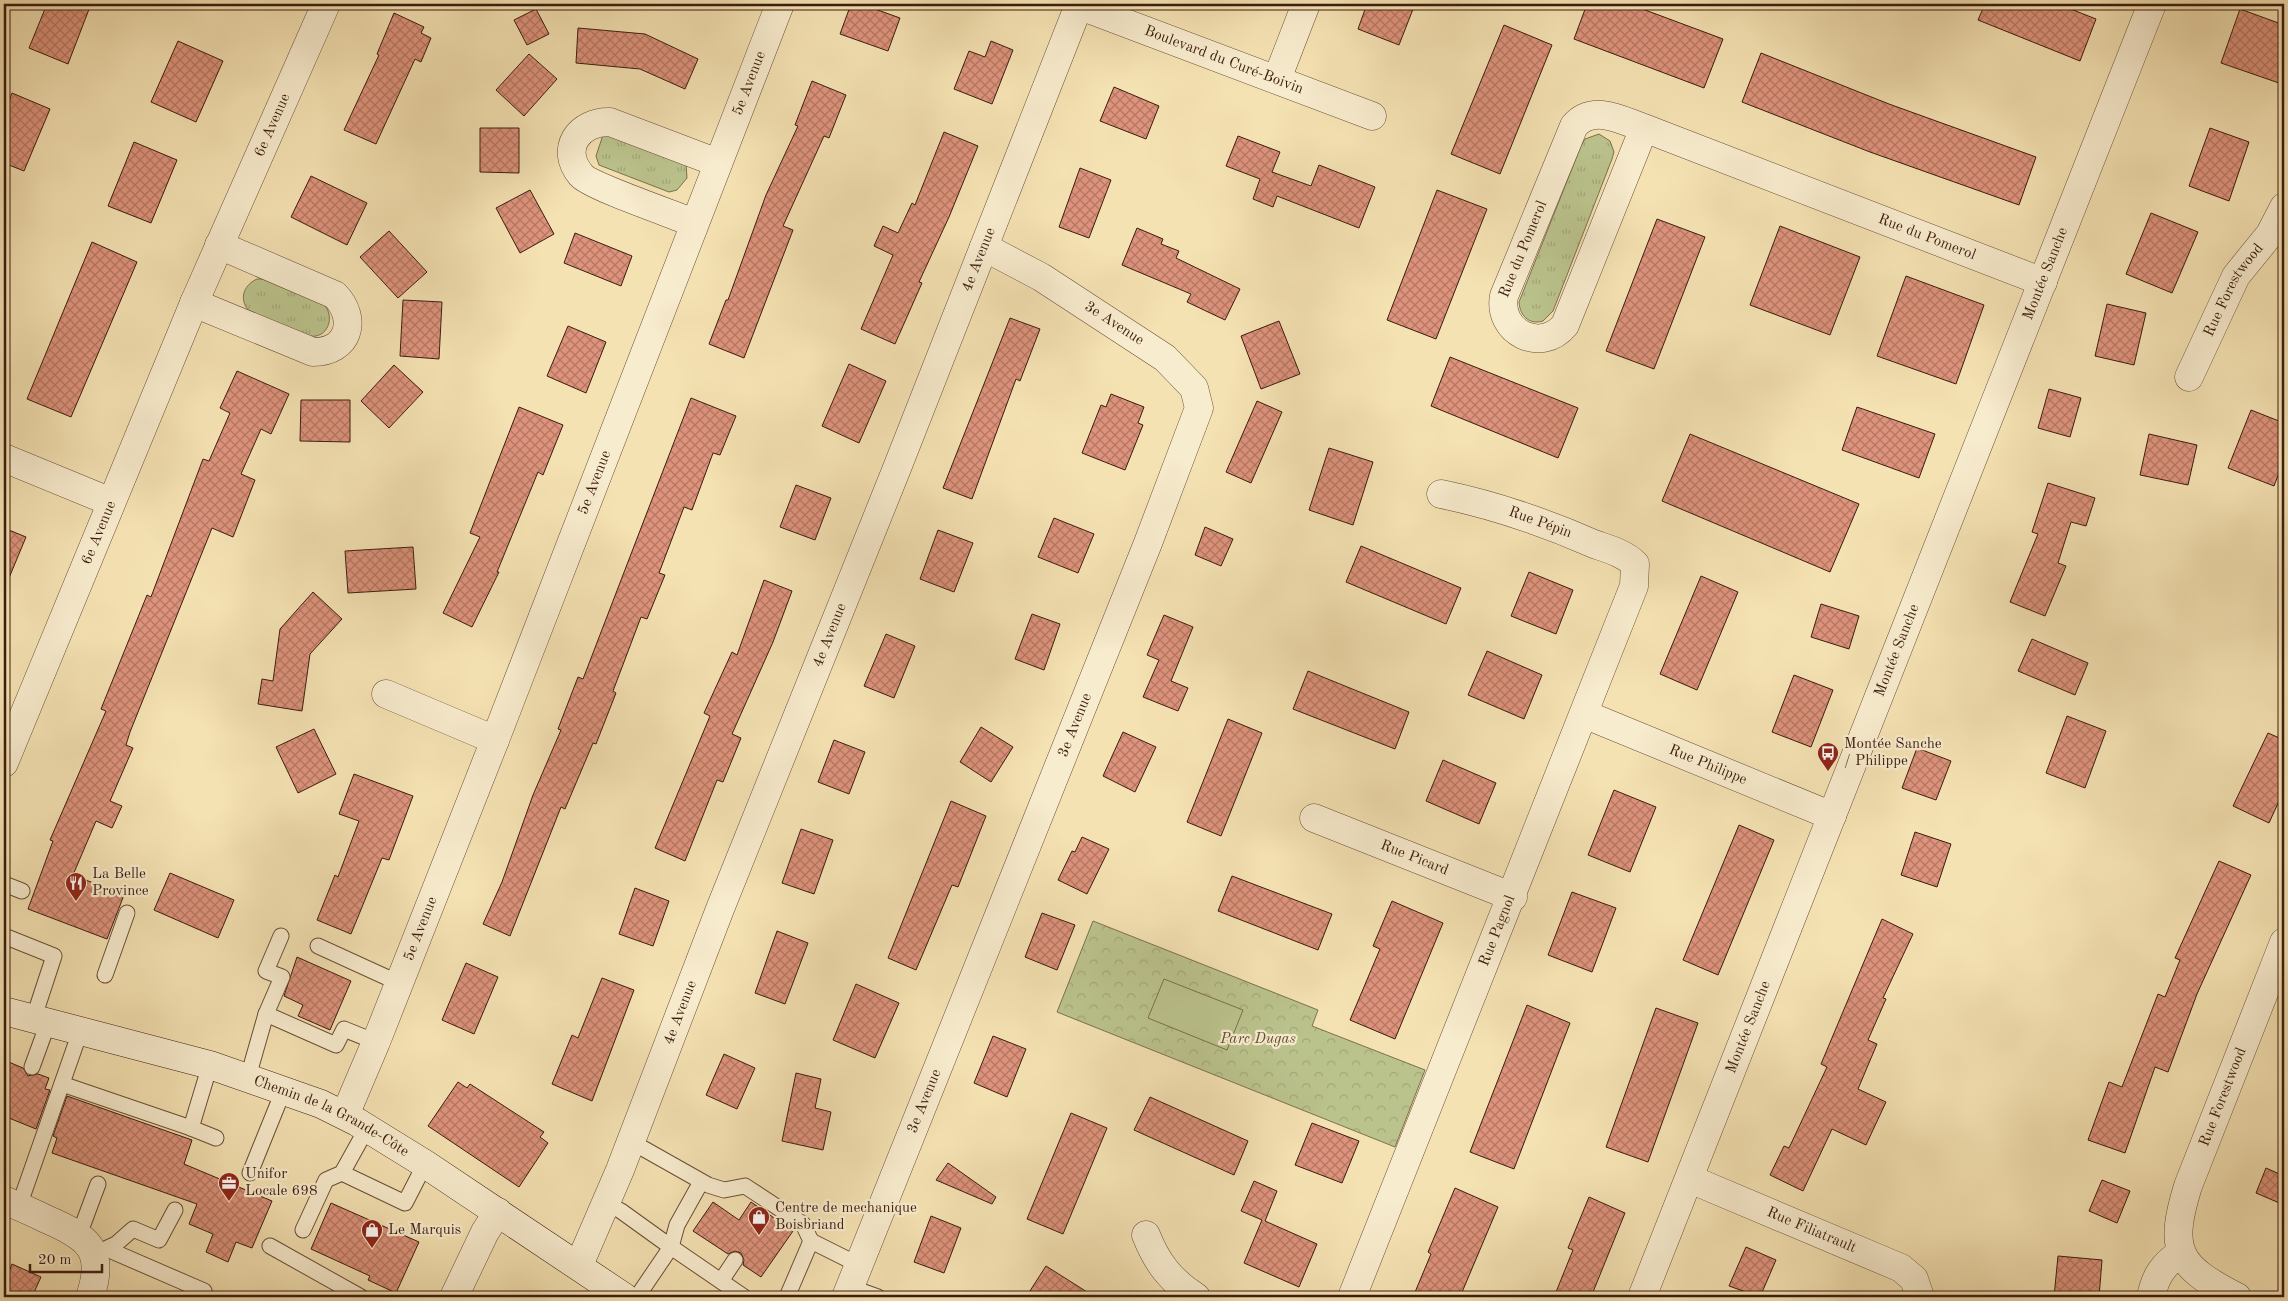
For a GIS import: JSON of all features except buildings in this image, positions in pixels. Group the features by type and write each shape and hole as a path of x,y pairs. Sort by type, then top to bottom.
{"street":[{"name":"6e Avenue","path":"4,764 194,303 326,4"},
{"name":"5e Avenue","path":"356,1122 376,1042 780,4"},
{"path":"1277,79 1306,4"},
{"name":"Montée Sanche","path":"1642,1297 2152,4"},
{"name":"Boulevard du Curé-Boivin","path":"1077,5 1372,116"},
{"name":"4e Avenue","path":"579,1266 606,1203 720,909 984,247 1077,5"},
{"name":"Rue du Pomerol","path":"1644,128 1565,325 1559,332 1545,339 1528,338 1519,334 1506,320 1502,303 1504,296 1574,126 1580,119 1597,114 1644,128 2042,282"},
{"path":"694,224 582,177 572,157 573,140 586,127 602,122 610,122 718,163"},
{"name":"Rue Forestwood","path":"2189,377 2232,283 2270,234 2284,207"},
{"path":"194,303 314,352 325,352 338,346 347,332 348,317 341,302 335,295 219,245"},
{"name":"3e Avenue","path":"852,1283 1148,543 1199,408 1194,388 1165,358 1041,278 984,247"},
{"path":"4,458 111,502"},
{"name":"Rue Pépin","path":"1441,494 1494,506 1560,529 1619,553 1635,564"},
{"name":"Rue Pagnol","path":"1352,1297 1634,586 1635,564"},
{"path":"386,694 495,740"},
{"name":"Rue Philippe","path":"1584,714 1832,816"},
{"name":"Rue Picard","path":"1314,818 1512,897"},
{"name":"Rue Forestwood","path":"2181,1253 2177,1229 2188,1186 2284,942"},
{"name":"Chemin de la Grande-Côte","path":"4,1011 40,1022 210,1065 284,1090 356,1122 425,1164 624,1297"},
{"name":"Rue Filiatrault","path":"1690,1179 1901,1268 1914,1279 1920,1297"},
{"path":"11,1203 93,1246 96,1261 96,1278 90,1297"},
{"path":"454,1297 485,1232 498,1212"},
{"path":"1146,1235 1167,1274 1196,1297"},
{"path":"2151,1297 2156,1279 2161,1270 2181,1253 2202,1276 2237,1297"}],"lane":[{"path":"4,884 22,891"},
{"path":"105,975 127,913"},
{"path":"4,936 54,956 32,1067"},
{"path":"248,1077 266,1014 282,977 266,971 281,936"},
{"path":"318,946 399,983"},
{"path":"266,1014 336,1045 344,1028 376,1042"},
{"path":"11,1203 62,1084 80,1032"},
{"path":"191,1128 210,1065"},
{"path":"62,1084 216,1138"},
{"path":"250,1173 284,1090"},
{"path":"342,1173 356,1122"},
{"path":"630,1141 701,1182 724,1190 746,1186 803,1224 811,1241 852,1283 878,1297"},
{"path":"303,1230 326,1180 342,1173 405,1203 425,1164"},
{"path":"637,1297 671,1247 677,1225 701,1182"},
{"path":"93,1246 98,1184"},
{"path":"606,1203 621,1211 744,1297"},
{"path":"93,1246 133,1229 159,1240 175,1210"},
{"path":"787,1297 811,1241"},
{"path":"93,1246 204,1291 201,1297"},
{"path":"270,1246 361,1297"},
{"path":"721,1281 735,1260"}],"green space":[{"path":"605,129 686,163 687,178 677,190 669,192 599,165 596,156"},
{"path":"1599,134 1610,141 1614,152 1612,159 1553,311 1543,321 1533,322 1523,315 1519,302 1581,146 1585,139"},
{"path":"257,279 265,279 322,303 328,312 328,327 321,334 310,336 283,327 250,312 244,303 244,294 248,286"},
{"name":"Parc Dugas","path":"1093,921 1318,1010 1312,1026 1425,1070 1395,1147 1057,1012"},
{"path":"1164,979 1243,1010 1227,1050 1148,1018"}],"place":[{"name":"Montée Sanche / Philippe","path":"1828,772"},
{"name":"La Belle Province","path":"76,902"},
{"name":"Unifor Locale 698","path":"229,1202"},
{"name":"Centre de mechanique Boisbriand","path":"759,1236"},
{"name":"Le Marquis","path":"372,1249"}]}
